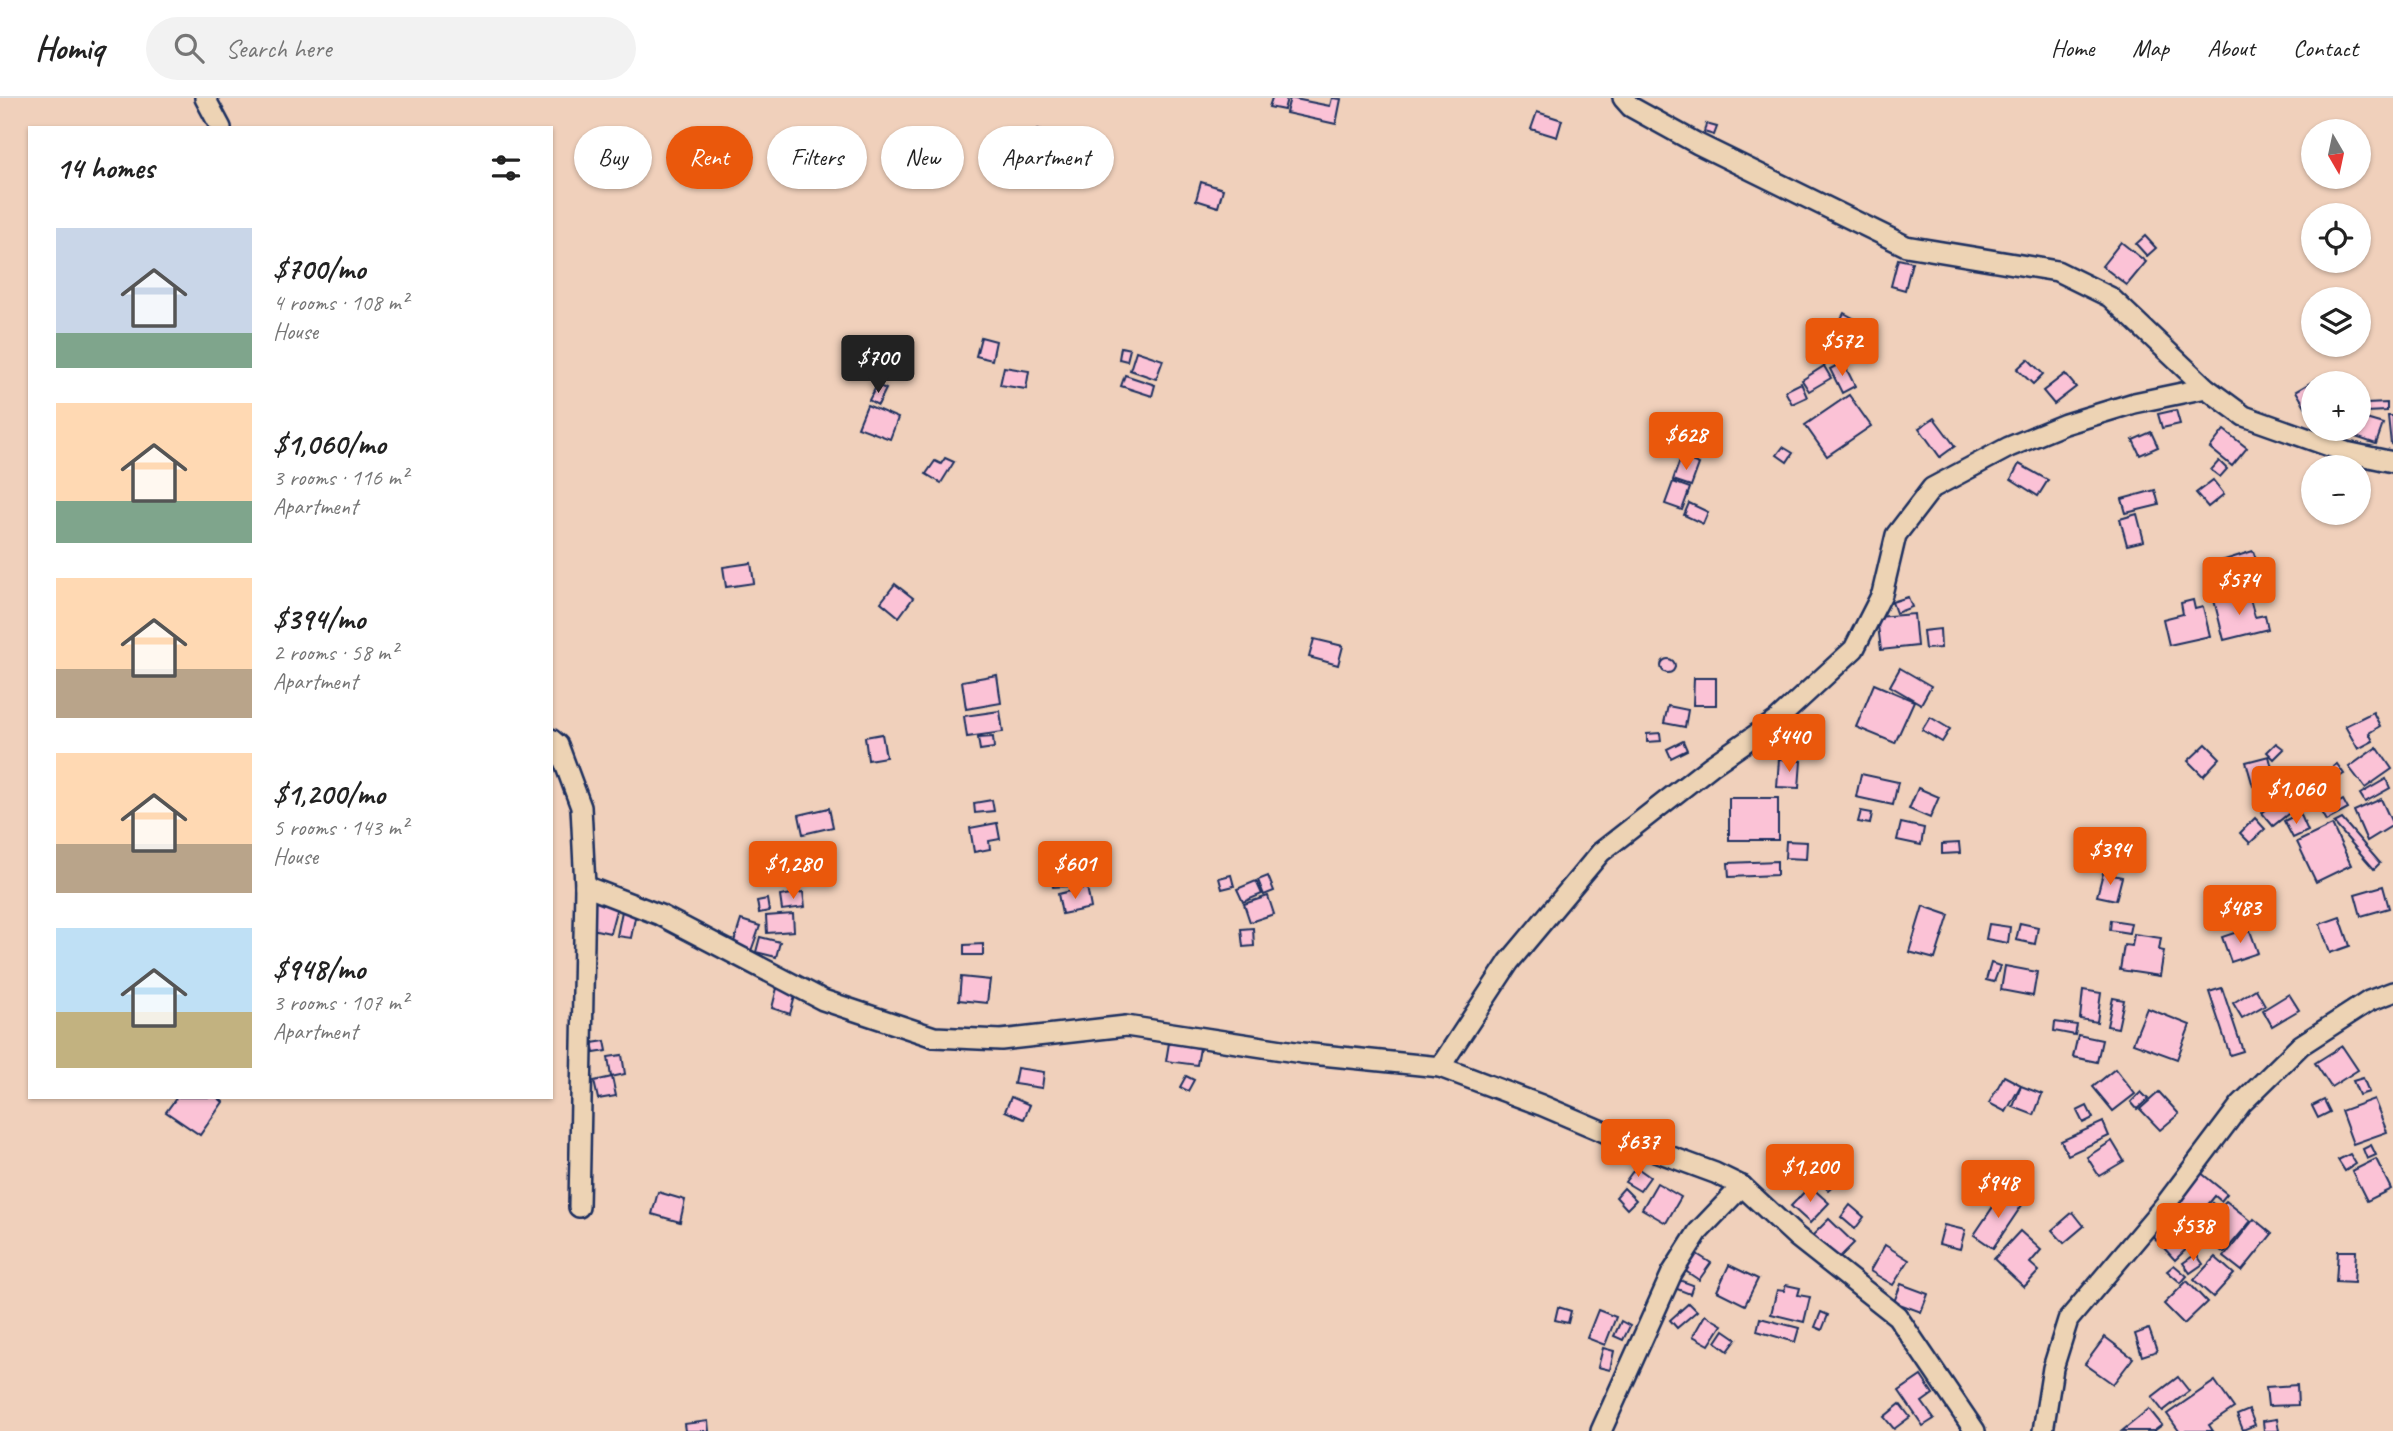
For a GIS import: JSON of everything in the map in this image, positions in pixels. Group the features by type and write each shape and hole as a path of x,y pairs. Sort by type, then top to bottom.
{"street":[{"path":"205,98 219,126"},
{"path":"1623,98 1631,107 1699,144 1906,246 2057,271 2110,297 2206,388 2244,416 2346,452 2393,462"},
{"path":"1440,1067 1509,962 1601,852 1711,766 1777,720 1854,649 1882,594 1896,535 1932,488 2009,447 2065,424 2134,403 2206,388"},
{"path":"553,741 558,745 581,807 585,886 579,1207"},
{"path":"585,886 660,915 823,1000 933,1038 1001,1040 1126,1026 1302,1053 1440,1067 1716,1173 1742,1186 1797,1237 1897,1317 1975,1431"},
{"path":"2043,1431 2053,1368 2068,1320 2165,1205 2241,1104 2301,1045 2369,1001 2393,992"},
{"path":"1601,1431 1672,1273 1698,1232 1742,1186"}],"building":[{"path":"1272,98 1287,98 1284,110 1269,107"},
{"path":"1290,98 1330,106 1332,98 1341,99 1336,124 1286,113"},
{"path":"1537,112 1562,120 1557,137 1531,129"},
{"path":"1706,124 1717,127 1714,135 1704,132"},
{"path":"1201,182 1223,189 1218,207 1196,200"},
{"path":"2145,236 2156,248 2147,256 2136,244"},
{"path":"2121,242 2146,262 2127,285 2102,266"},
{"path":"1898,259 1912,262 1905,290 1891,286"},
{"path":"1844,313 1862,323 1853,339 1835,330"},
{"path":"981,337 996,341 992,360 976,356"},
{"path":"1121,347 1130,349 1127,361 1119,359"},
{"path":"1136,351 1163,360 1156,379 1130,370"},
{"path":"2028,359 2043,374 2033,384 2017,369"},
{"path":"1843,362 1855,386 1842,393 1830,369"},
{"path":"1824,366 1831,378 1809,391 1802,380"},
{"path":"1004,367 1029,371 1026,389 1000,385"},
{"path":"2065,374 2076,387 2054,404 2043,391"},
{"path":"1125,375 1155,385 1152,396 1121,386"},
{"path":"1801,383 1807,397 1792,404 1785,391"},
{"path":"877,385 886,389 878,405 869,400"},
{"path":"1849,395 1871,426 1827,456 1805,425"},
{"path":"2387,403 2387,411 2371,412 2371,404"},
{"path":"867,405 898,418 890,439 858,427"},
{"path":"2176,410 2180,424 2162,428 2158,414"},
{"path":"2388,416 2393,416 2391,444"},
{"path":"1934,418 1955,446 1940,457 1919,428"},
{"path":"2371,420 2383,424 2376,444 2367,441 2371,441"},
{"path":"2224,430 2247,448 2232,466 2210,448"},
{"path":"2151,432 2158,447 2140,455 2133,440"},
{"path":"1783,447 1793,453 1787,462 1777,455"},
{"path":"1681,457 1699,464 1691,486 1673,480"},
{"path":"945,458 954,462 941,483 926,474 935,461 941,464"},
{"path":"2219,461 2227,469 2220,477 2211,470"},
{"path":"2019,464 2048,480 2038,496 2011,479"},
{"path":"2213,480 2224,494 2208,507 2196,493"},
{"path":"1673,482 1690,488 1682,510 1665,504"},
{"path":"2155,490 2159,505 2126,513 2122,499"},
{"path":"1689,503 1708,512 1703,524 1684,515"},
{"path":"2137,514 2144,541 2127,545 2120,519"},
{"path":"2253,551 2260,571 2218,584 2212,564"},
{"path":"751,563 754,583 726,587 723,567"},
{"path":"895,584 913,598 899,617 881,602"},
{"path":"2248,592 2255,617 2265,615 2268,629 2224,640 2214,600"},
{"path":"1908,597 1912,607 1896,613 1892,602"},
{"path":"2193,600 2195,609 2203,607 2210,636 2169,645 2163,619 2183,614 2181,603"},
{"path":"1914,614 1917,646 1881,650 1877,617"},
{"path":"1940,629 1941,648 1925,649 1923,631"},
{"path":"1314,639 1343,646 1338,665 1309,657"},
{"path":"1668,659 1673,661 1673,671 1668,673 1663,671 1661,666 1663,661"},
{"path":"1900,668 1931,686 1921,704 1890,686"},
{"path":"997,675 1001,703 966,709 962,681"},
{"path":"1694,678 1716,678 1716,705 1693,705"},
{"path":"1874,684 1914,701 1895,743 1856,727"},
{"path":"1668,706 1688,710 1685,727 1664,723"},
{"path":"1000,711 1003,732 967,737 964,716"},
{"path":"2373,712 2380,726 2369,733 2373,741 2358,749 2345,726"},
{"path":"1930,717 1950,729 1942,742 1922,730"},
{"path":"1660,733 1661,741 1647,742 1647,734"},
{"path":"882,734 886,757 868,760 865,737"},
{"path":"993,737 994,748 980,750 978,738"},
{"path":"1683,741 1687,750 1671,758 1667,749"},
{"path":"2276,743 2284,749 2274,759 2267,752"},
{"path":"2206,744 2220,758 2203,776 2188,761"},
{"path":"2377,747 2392,769 2365,788 2349,767"},
{"path":"2269,756 2275,780 2253,786 2246,762"},
{"path":"1779,759 1801,761 1799,788 1777,787"},
{"path":"2337,764 2344,774 2331,782 2324,773"},
{"path":"2315,769 2339,797 2329,805 2306,778"},
{"path":"1861,774 1898,782 1893,805 1856,797"},
{"path":"2386,779 2390,788 2365,802 2360,794"},
{"path":"2297,784 2308,798 2273,826 2262,813"},
{"path":"1918,788 1939,797 1930,818 1909,809"},
{"path":"1729,798 1778,798 1778,840 1729,840"},
{"path":"2381,799 2393,825 2367,841 2354,811"},
{"path":"992,800 994,811 975,813 974,803"},
{"path":"2343,800 2348,809 2326,821 2321,812"},
{"path":"829,808 833,827 803,834 799,815"},
{"path":"1861,811 1872,813 1870,824 1858,822"},
{"path":"2300,813 2308,831 2293,838 2284,821"},
{"path":"2255,818 2265,829 2250,843 2240,833"},
{"path":"2342,819 2380,863 2374,869 2334,823"},
{"path":"997,823 1000,839 989,841 990,849 974,852 970,828"},
{"path":"1901,823 1924,828 1921,845 1897,840"},
{"path":"2332,825 2351,865 2316,882 2297,842"},
{"path":"1786,841 1807,842 1806,859 1785,858"},
{"path":"1959,843 1960,853 1942,854 1942,844"},
{"path":"1086,848 1095,867 1083,872 1074,854"},
{"path":"1777,861 1777,875 1729,877 1728,863"},
{"path":"1067,871 1068,886 1053,887 1051,872"},
{"path":"2103,873 2122,877 2116,900 2097,896"},
{"path":"1231,875 1234,886 1222,889 1219,878"},
{"path":"1268,876 1274,891 1264,895 1258,880"},
{"path":"1256,881 1262,894 1243,902 1237,889"},
{"path":"2383,886 2389,908 2361,916 2355,894"},
{"path":"1087,887 1091,908 1062,914 1058,894"},
{"path":"803,892 805,907 782,910 780,896"},
{"path":"1268,896 1274,914 1250,922 1244,904"},
{"path":"595,897 618,903 610,933 587,928"},
{"path":"767,899 769,911 759,913 757,901"},
{"path":"623,906 637,908 631,938 617,936"},
{"path":"1923,906 1949,915 1935,959 1909,952"},
{"path":"793,914 794,931 767,933 766,916"},
{"path":"2340,917 2350,946 2330,953 2320,924"},
{"path":"741,920 760,926 751,951 733,945"},
{"path":"2111,920 2131,923 2129,933 2110,930"},
{"path":"2020,923 2038,927 2035,944 2016,940"},
{"path":"1989,924 2010,927 2008,943 1986,939"},
{"path":"1253,928 1254,946 1243,947 1241,929"},
{"path":"2249,928 2258,953 2231,962 2222,937"},
{"path":"2134,934 2161,938 2159,950 2164,951 2160,976 2120,970 2124,945 2132,946"},
{"path":"760,937 780,942 776,957 756,952"},
{"path":"983,944 983,955 964,955 964,945"},
{"path":"1991,963 2000,966 1994,982 1986,980"},
{"path":"2005,966 2037,972 2033,996 2001,990"},
{"path":"961,977 990,980 987,1003 959,1000"},
{"path":"777,988 796,993 790,1014 772,1008"},
{"path":"2222,988 2243,1051 2230,1055 2209,992"},
{"path":"2256,989 2265,1005 2242,1018 2233,1003"},
{"path":"2083,990 2101,993 2097,1022 2080,1019"},
{"path":"2289,994 2299,1010 2272,1026 2263,1010"},
{"path":"2113,998 2124,1000 2118,1028 2107,1026"},
{"path":"2147,1008 2190,1025 2177,1059 2133,1043"},
{"path":"2055,1022 2077,1025 2075,1035 2054,1031"},
{"path":"2078,1035 2102,1040 2097,1062 2073,1057"},
{"path":"605,1041 607,1051 594,1053 592,1043"},
{"path":"1169,1043 1200,1048 1197,1065 1166,1061"},
{"path":"2342,1046 2358,1070 2331,1087 2315,1063"},
{"path":"622,1055 625,1074 611,1077 608,1057"},
{"path":"1017,1068 1044,1072 1042,1088 1014,1084"},
{"path":"2115,1069 2135,1094 2113,1111 2093,1087"},
{"path":"1186,1076 1194,1080 1188,1091 1180,1087"},
{"path":"2004,1076 2021,1085 2006,1112 1989,1103"},
{"path":"612,1077 616,1096 598,1099 594,1081"},
{"path":"2363,1078 2369,1092 2359,1095 2353,1081"},
{"path":"2021,1086 2042,1094 2034,1115 2013,1107"},
{"path":"2141,1092 2148,1099 2137,1109 2131,1102"},
{"path":"2159,1092 2179,1114 2160,1130 2140,1109"},
{"path":"1011,1097 1030,1105 1024,1119 1005,1111"},
{"path":"176,1099 219,1099 223,1102 200,1135 166,1112"},
{"path":"2374,1099 2387,1132 2353,1144 2341,1111"},
{"path":"2324,1100 2330,1112 2318,1118 2312,1106"},
{"path":"2087,1106 2093,1118 2083,1123 2077,1111"},
{"path":"2103,1122 2109,1136 2068,1155 2061,1141"},
{"path":"2112,1141 2124,1161 2099,1176 2087,1157"},
{"path":"2371,1145 2376,1155 2367,1159 2363,1149"},
{"path":"2350,1154 2356,1164 2345,1171 2338,1160"},
{"path":"1826,1159 1843,1176 1828,1190 1811,1174"},
{"path":"2376,1159 2391,1189 2367,1201 2352,1171"},
{"path":"1636,1167 1650,1177 1640,1191 1625,1182"},
{"path":"2200,1172 2227,1194 2221,1201 2215,1196 2197,1218 2176,1200"},
{"path":"1657,1183 1681,1197 1666,1223 1642,1209"},
{"path":"1810,1186 1829,1203 1810,1223 1791,1206"},
{"path":"1624,1188 1636,1200 1627,1209 1616,1197"},
{"path":"658,1192 685,1200 680,1222 652,1214"},
{"path":"2003,1192 2022,1205 1993,1248 1974,1235"},
{"path":"2226,1201 2251,1221 2224,1253 2192,1227 2213,1203 2219,1208"},
{"path":"1850,1205 1864,1217 1855,1229 1841,1217"},
{"path":"2175,1210 2199,1237 2175,1260 2150,1233"},
{"path":"2073,1212 2084,1226 2064,1243 2052,1230"},
{"path":"1829,1219 1854,1243 1835,1262 1810,1238"},
{"path":"2254,1219 2272,1234 2242,1271 2224,1257"},
{"path":"1944,1225 1965,1230 1960,1249 1939,1244"},
{"path":"2020,1231 2041,1250 2030,1263 2039,1271 2024,1287 1994,1259"},
{"path":"1885,1245 1909,1260 1893,1285 1870,1271"},
{"path":"1692,1251 1711,1263 1699,1280 1681,1268"},
{"path":"2338,1251 2356,1251 2354,1283 2336,1282"},
{"path":"2196,1254 2203,1264 2190,1273 2183,1263"},
{"path":"2215,1257 2234,1274 2213,1297 2194,1280"},
{"path":"1729,1265 1758,1279 1745,1305 1717,1291"},
{"path":"2174,1265 2187,1276 2181,1283 2167,1271"},
{"path":"1676,1279 1693,1285 1690,1294 1672,1287"},
{"path":"2187,1281 2207,1302 2184,1324 2164,1304"},
{"path":"1901,1284 1928,1294 1921,1312 1894,1302"},
{"path":"1786,1285 1800,1288 1798,1295 1810,1297 1804,1322 1771,1314 1777,1290 1784,1291"},
{"path":"1689,1303 1697,1311 1677,1328 1670,1320"},
{"path":"1558,1307 1571,1311 1568,1323 1555,1320"},
{"path":"1598,1310 1616,1317 1605,1345 1587,1338"},
{"path":"1821,1312 1828,1315 1822,1330 1815,1327"},
{"path":"1705,1315 1722,1325 1709,1345 1693,1336"},
{"path":"1760,1318 1799,1328 1795,1342 1757,1331"},
{"path":"1621,1321 1630,1326 1623,1340 1614,1336"},
{"path":"2149,1329 2157,1351 2142,1356 2135,1334"},
{"path":"1724,1330 1737,1339 1728,1351 1716,1342"},
{"path":"2105,1337 2133,1358 2113,1384 2085,1364"},
{"path":"1603,1348 1614,1351 1610,1370 1598,1367"},
{"path":"1921,1376 1933,1394 1922,1402 1934,1419 1923,1426 1899,1391"},
{"path":"2178,1377 2189,1391 2163,1411 2152,1397"},
{"path":"2215,1381 2234,1408 2209,1425 2213,1431 2179,1431 2167,1414"},
{"path":"2297,1385 2298,1405 2268,1406 2266,1387"},
{"path":"1900,1404 1910,1417 1894,1429 1884,1417"},
{"path":"2149,1409 2162,1425 2154,1431 2122,1431"},
{"path":"2249,1410 2255,1425 2243,1430 2237,1415"},
{"path":"2277,1419 2279,1431 2264,1431 2263,1421"},
{"path":"708,1421 709,1431 685,1431 684,1424"}]}
